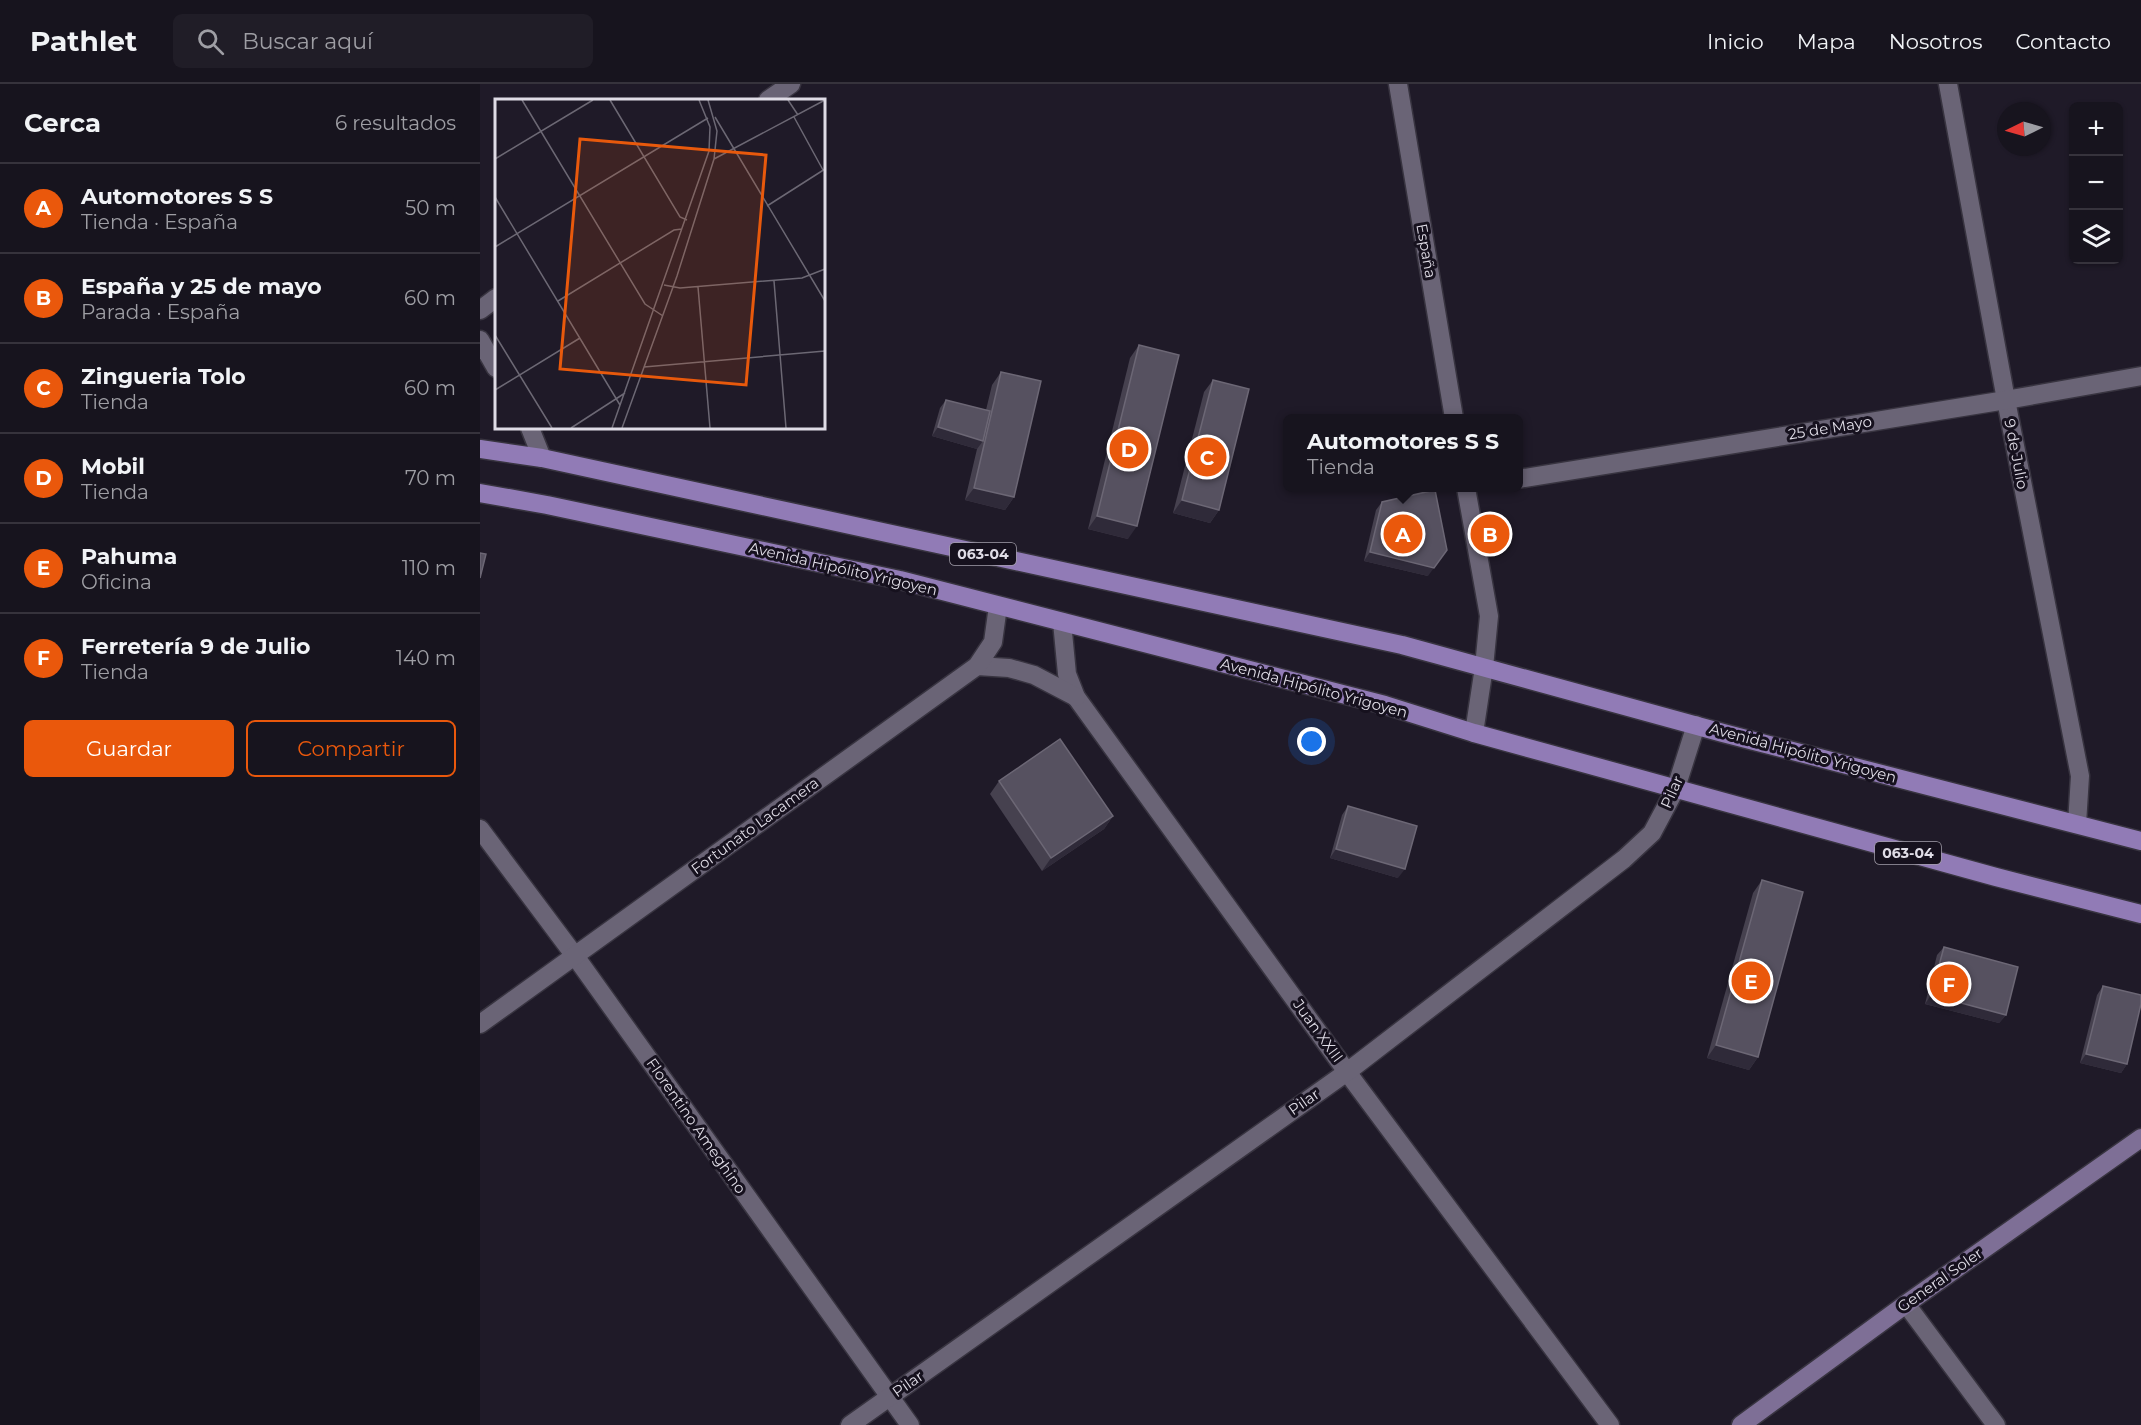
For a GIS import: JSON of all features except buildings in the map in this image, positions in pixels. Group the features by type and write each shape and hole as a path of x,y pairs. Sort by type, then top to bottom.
{"main road":[{"name":"Avenida Hipólito Yrigoyen","path":"480,449 542,458 1402,645 1696,725 2141,841"},
{"name":"Avenida Hipólito Yrigoyen","path":"480,493 547,505 900,580 1385,705 1474,733 1984,874 2141,914"}],"street":[{"path":"769,99 791,84"},
{"name":"España","path":"1398,84 1453,414"},
{"name":"9 de Julio","path":"1948,84 2006,400 2080,776 2077,824"},
{"path":"480,310 495,299"},
{"path":"480,340 495,366"},
{"name":"25 de Mayo","path":"1523,478 2006,400 2141,375"},
{"path":"530,429 542,458"},
{"path":"1467,492 1489,616 1474,733"},
{"name":"Fortunato Lacamera","path":"480,1024 977,666 993,642 999,606"},
{"name":"Juan XXIII","path":"1062,622 1067,674 1076,697 1347,1072 1610,1425"},
{"path":"977,666 1009,668 1034,675 1076,697"},
{"name":"Pilar","path":"850,1425 1347,1072 1624,859 1652,833 1676,788 1696,725"},
{"name":"Florentino Ameghino","path":"480,829 575,956 910,1425"},
{"name":"General Soler","path":"1741,1425 1906,1304 2141,1138"},
{"path":"1906,1304 1996,1425"}],"place":[{"name":"Mobil","path":"1129,449"},
{"name":"Zingueria Tolo","path":"1207,457"},
{"name":"Automotores S S","path":"1403,534"},
{"name":"España y 25 de mayo","path":"1490,534"},
{"name":"Pahuma","path":"1751,981"},
{"name":"Ferretería 9 de Julio","path":"1949,984"}]}
